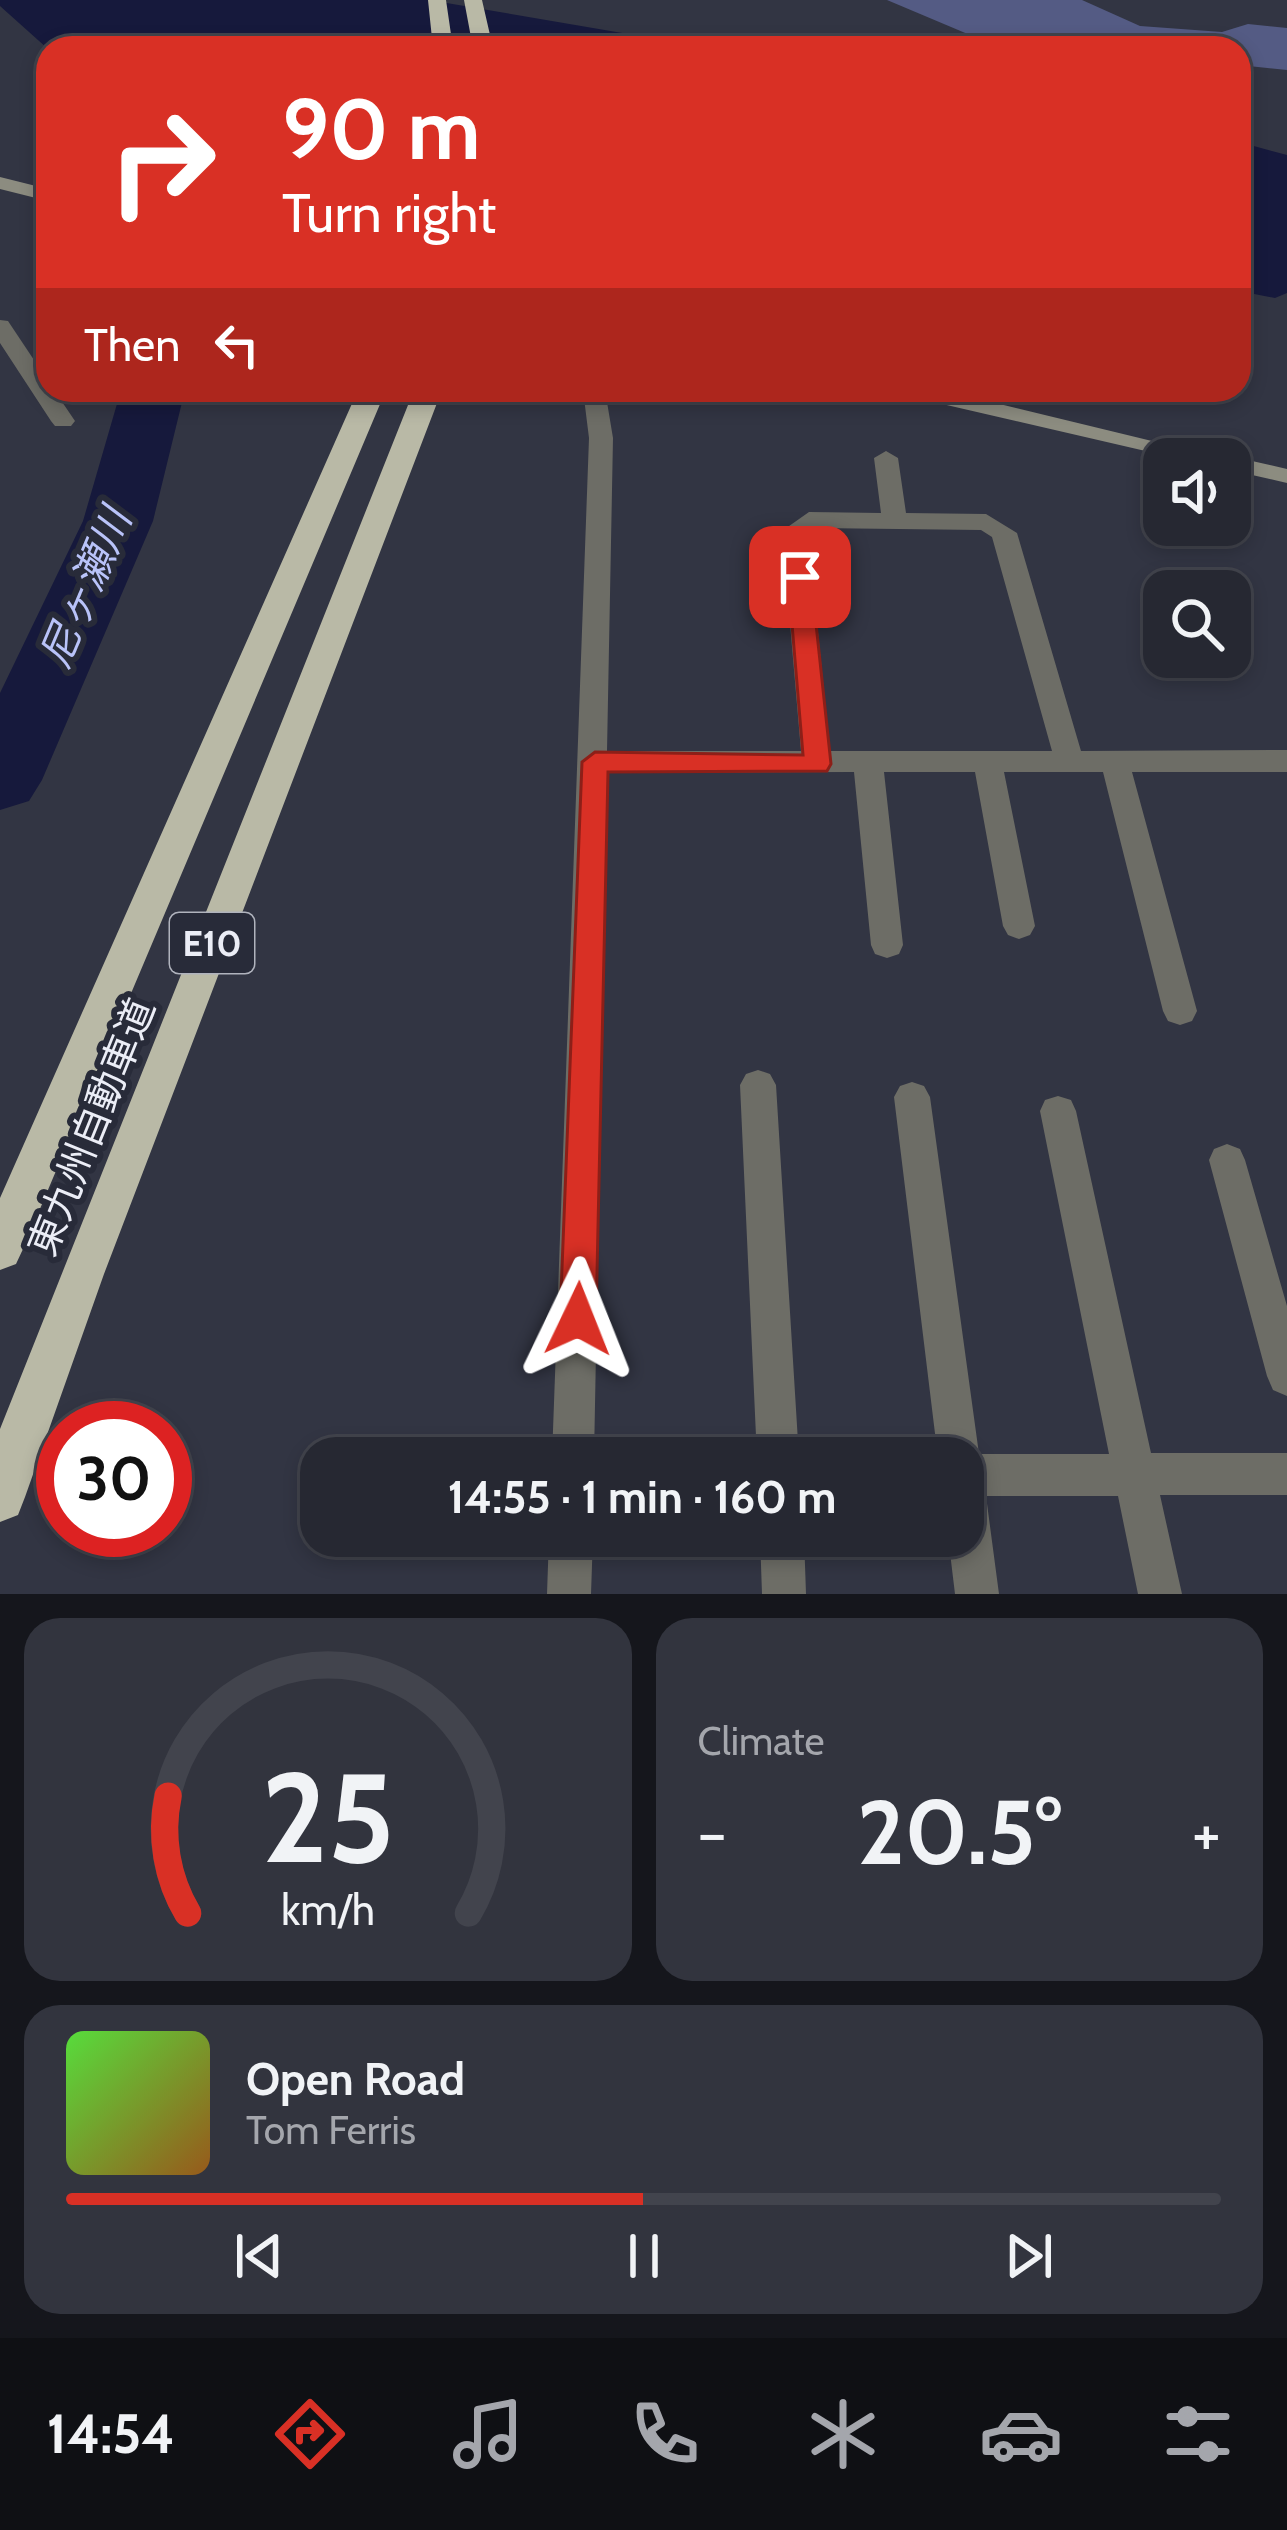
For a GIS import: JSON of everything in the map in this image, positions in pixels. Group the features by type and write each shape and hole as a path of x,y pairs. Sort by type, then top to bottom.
{"highway":[{"path":"437,0 442,36"},
{"path":"472,0 480,36"},
{"name":"東九州自動車道","path":"0,1249 367,402"},
{"name":"東九州自動車道","path":"0,1497 81,1274 423,402"}],"street":[{"path":"0,183 36,192"},
{"path":"0,326 36,379"},
{"path":"51,402 64,421"},
{"path":"574,1437 595,762 601,438 596,402"},
{"path":"965,402 1143,443"},
{"path":"886,458 895,521"},
{"path":"1251,468 1287,476"},
{"path":"817,764 795,530 809,520 986,522 1004,533 1070,763"},
{"path":"595,762 1287,761"},
{"path":"988,763 1019,926"},
{"path":"1115,763 1180,1011"},
{"path":"868,765 887,945"},
{"path":"758,1085 777,1437"},
{"path":"912,1097 956,1437"},
{"path":"1058,1111 1160,1594"},
{"path":"1226,1160 1287,1376"},
{"path":"984,1475 1287,1474"},
{"path":"569,1594 570,1557"},
{"path":"783,1557 784,1594"},
{"path":"972,1557 977,1594"}],"shaded area":[{"path":"0,0 429,0 640,36 36,38 0,6"},
{"path":"887,0 1082,0 1140,26 1222,32 1248,24 1287,28 1287,70 1251,66 1251,36 972,36"},
{"path":"1251,145 1287,155 1287,293 1275,298 1251,293"}],"waterway":[{"name":"尼ヶ瀬川","path":"0,780 118,521 150,402"}],"route":[{"path":"578,1319 595,762 817,764 800,577"}]}
